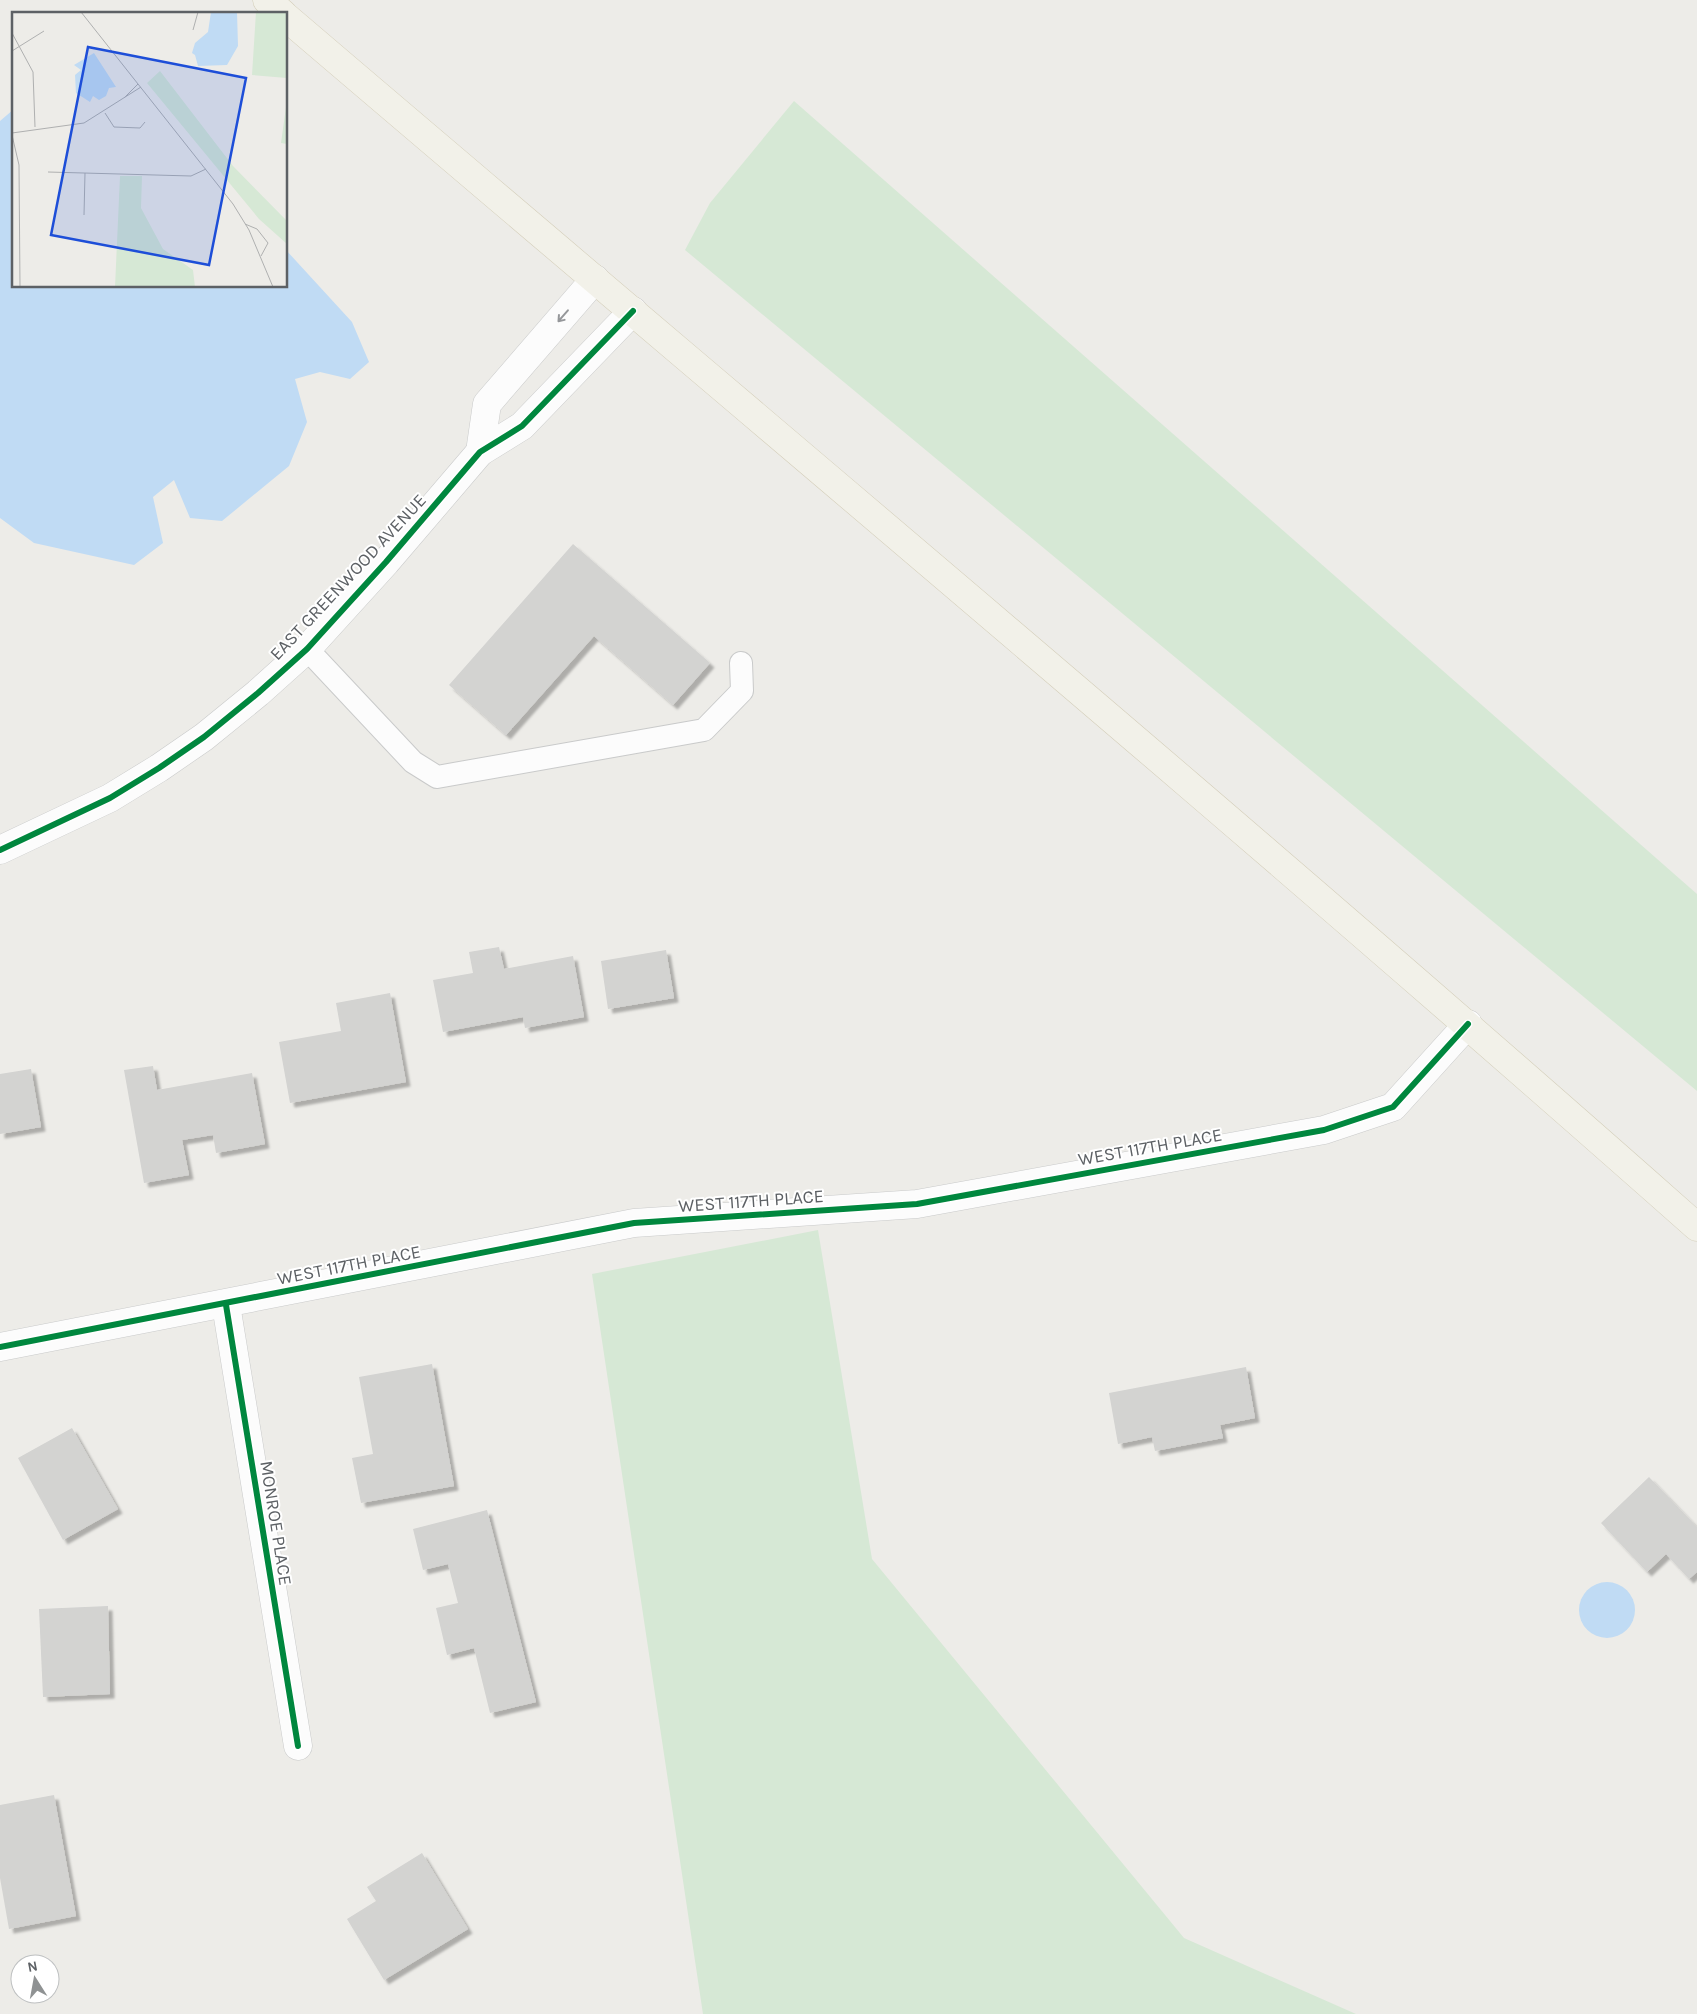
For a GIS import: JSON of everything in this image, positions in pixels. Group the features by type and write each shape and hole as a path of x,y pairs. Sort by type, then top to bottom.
{"main road":[{"path":"267,0 281,12"},
{"path":"288,18 1468,1024 1697,1227"}],"street":[{"path":"480,452 487,404 595,279"},
{"name":"EAST GREENWOOD AVENUE","path":"0,850 110,798 159,768 211,731 307,649 386,562 480,452 522,426 633,311"},
{"name":"WEST 117TH PLACE","path":"0,1347 226,1305 634,1223 916,1204 1324,1130 1393,1106 1468,1024"},
{"name":"MONROE PLACE","path":"226,1305 298,1746"}],"lane":[{"path":"307,649 413,762 437,778 704,730 742,691 740,663"}],"green space":[{"path":"794,101 1697,894 1697,1091 685,250 710,203"},
{"path":"818,1230 872,1559 1184,1938 1356,2014 703,2014 592,1274"}],"water":[{"path":"12,111 12,288 288,288 288,252 352,322 369,362 350,379 320,372 295,379 307,422 289,466 222,521 190,518 174,480 153,497 163,543 134,565 34,543 0,518 0,121"},
{"path":"1601,1582 1613,1582 1623,1586 1631,1594 1635,1610 1631,1626 1623,1634 1613,1638 1601,1638 1591,1634 1583,1626 1579,1616 1579,1604 1583,1594 1591,1586"}],"building":[{"path":"573,544 710,663 673,705 594,636 506,735 449,685"},
{"path":"499,947 504,969 573,956 584,1017 525,1028 523,1017 443,1032 433,980 473,973 469,952"},
{"path":"666,950 674,998 608,1009 601,961"},
{"path":"390,993 406,1082 290,1103 279,1042 341,1031 336,1003"},
{"path":"153,1066 157,1090 252,1073 265,1144 216,1153 213,1135 182,1140 189,1175 144,1183 124,1070"},
{"path":"31,1069 41,1127 0,1134 0,1074"},
{"path":"432,1364 454,1486 361,1503 352,1458 373,1454 359,1377"},
{"path":"1246,1367 1255,1418 1220,1425 1223,1438 1155,1451 1152,1437 1118,1444 1109,1393"},
{"path":"72,1428 118,1509 63,1540 18,1458"},
{"path":"1649,1477 1697,1527 1697,1572 1689,1579 1666,1554 1647,1572 1601,1523"},
{"path":"487,1510 536,1702 490,1713 474,1648 447,1655 436,1608 458,1603 448,1564 423,1570 413,1529"},
{"path":"108,1606 110,1694 43,1697 39,1609"},
{"path":"54,1795 76,1916 9,1929 0,1878 0,1805"},
{"path":"422,1853 468,1929 384,1980 347,1919 376,1901 367,1887"}],"cycle path":[{"path":"0,850 110,798 159,768 204,737 258,693 307,649 386,562 480,452 522,426 633,311"},
{"path":"0,1347 634,1223 917,1204 1324,1130 1393,1107 1468,1024"},
{"path":"226,1305 298,1746"}]}
